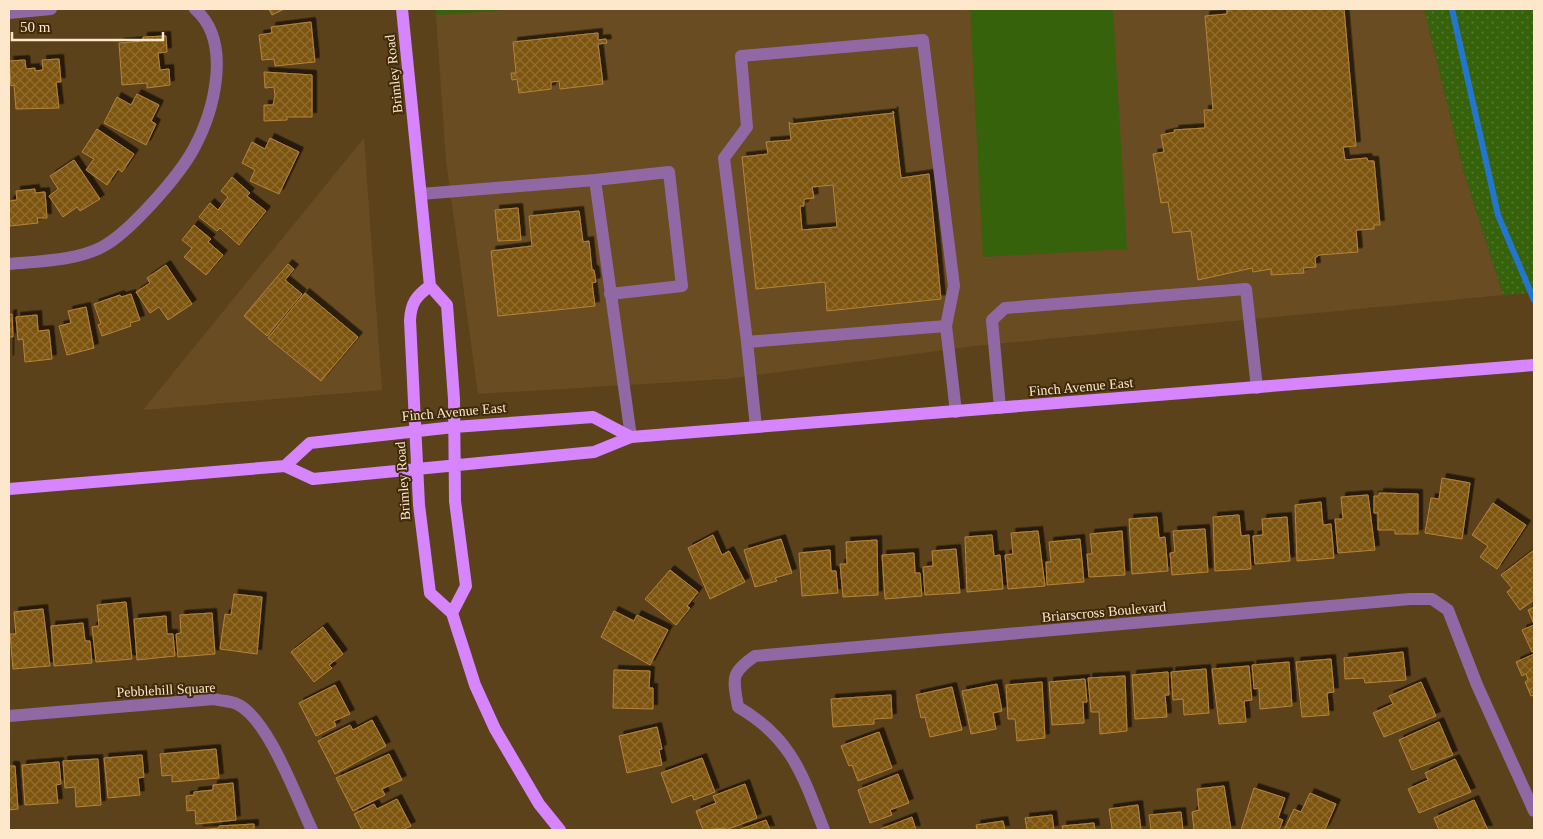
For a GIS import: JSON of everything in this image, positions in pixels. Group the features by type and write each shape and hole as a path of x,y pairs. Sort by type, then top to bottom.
{"main road":[{"name":"Brimley Road","path":"402,9 430,286 416,296 411,308 419,504 430,593 452,613"},
{"path":"430,286 447,305 454,399 456,501 466,586 452,613 475,685 495,728 539,804 560,830"},
{"name":"Finch Avenue East","path":"9,489 285,466 313,479 594,452 631,437 1534,365"},
{"name":"Finch Avenue East","path":"285,466 310,443 415,430 593,417 631,437"}],"street":[{"path":"9,12 51,9"},
{"path":"9,264 76,256 102,247 125,230 152,202 183,164 192,151 205,123 214,91 216,60 212,30 203,16 195,9"},
{"path":"756,427 724,158 746,127 741,56 923,40 954,286 946,326 956,412"},
{"path":"422,194 669,172 682,286 610,294"},
{"path":"595,180 631,437"},
{"path":"1000,408 992,320 1005,308 1246,289 1257,388"},
{"path":"747,342 946,326"},
{"name":"Briarscross Boulevard","path":"824,830 794,757 782,742 756,717 738,707 734,683 739,667 755,656 1410,599 1432,599 1448,610 1477,685 1534,811"},
{"name":"Pebblehill Square","path":"9,716 214,700 237,704 255,718 270,742 312,830"}],"shaded area":[{"path":"520,9 1424,9 1465,176 1503,295 975,346 726,379 478,394 446,161 436,15"},
{"path":"364,138 382,390 143,410"}],"green space":[{"path":"435,9 520,9 436,15"},
{"path":"970,9 1113,9 1127,249 983,257"},
{"path":"1424,9 1533,9 1534,293 1503,295 1465,176"}],"building":[{"path":"269,9 284,9 272,15"},
{"path":"1227,9 1344,9 1356,146 1343,147 1345,160 1367,158 1368,161 1374,161 1380,225 1374,225 1374,229 1356,230 1358,252 1319,255 1315,258 1316,267 1303,268 1304,273 1271,275 1271,269 1253,272 1252,268 1198,280 1191,231 1173,233 1168,202 1161,203 1153,154 1164,152 1161,135 1175,132 1174,130 1205,128 1204,110 1213,110 1205,16 1227,14"},
{"path":"311,22 315,62 275,66 274,59 262,60 259,35 272,33 271,27"},
{"path":"598,33 598,40 606,39 607,43 598,44 603,84 560,89 559,81 551,82 551,89 519,93 517,79 512,80 511,73 516,73 513,42"},
{"path":"166,36 167,52 158,53 160,70 169,69 170,85 147,88 147,83 122,85 119,43 143,41 143,37"},
{"path":"59,59 61,82 56,82 59,108 16,109 14,85 11,86 9,61 25,60 26,69 35,68 35,71 43,70 42,60"},
{"path":"264,72 312,75 312,117 287,117 287,120 264,121 264,105 273,105 275,96 274,87 265,88"},
{"path":"137,94 159,105 151,121 156,124 146,145 104,123 117,97 131,105"},
{"path":"893,113 901,178 929,174 941,299 827,311 825,282 756,289 742,157 768,154 766,142 791,140 789,122 791,124","holes":["833,185 837,227 802,230 800,206 804,206 804,199 814,198 812,187"]},
{"path":"97,129 134,154 122,172 118,169 107,185 86,170 94,159 82,152"},
{"path":"270,138 299,152 279,194 250,181 255,170 242,163 252,142 265,149"},
{"path":"74,160 100,199 80,211 77,207 63,217 49,196 58,189 50,176"},
{"path":"232,177 250,193 247,196 266,211 239,245 220,228 217,231 199,217 210,203 218,210 228,197 221,191"},
{"path":"35,189 35,193 45,192 47,218 37,218 38,223 10,226 9,201 17,200 16,191"},
{"path":"518,208 521,240 498,241 495,210"},
{"path":"579,211 583,242 589,241 592,270 594,270 596,282 592,283 595,306 498,316 491,251 532,246 529,216"},
{"path":"194,225 211,239 208,242 223,255 206,275 184,257 192,248 182,240"},
{"path":"288,264 294,269 285,280 302,294 267,336 244,316"},
{"path":"166,265 192,304 168,320 159,307 150,313 136,292 150,283 147,278"},
{"path":"305,293 358,337 321,381 268,338"},
{"path":"131,294 140,320 130,323 131,326 102,336 98,325 101,324 94,304 120,295 121,297"},
{"path":"86,307 94,348 67,355 59,326 71,323 68,311"},
{"path":"12,314 13,337 9,337 9,315"},
{"path":"37,315 38,331 49,330 52,359 25,362 23,339 18,340 16,317"},
{"path":"1442,478 1470,483 1462,539 1425,533 1431,498 1439,499"},
{"path":"1379,493 1418,494 1418,534 1395,534 1395,530 1378,530 1378,513 1374,513 1374,496 1379,496"},
{"path":"1368,495 1375,550 1338,553 1335,519 1343,519 1341,497"},
{"path":"1321,502 1323,525 1331,524 1334,558 1297,561 1295,505"},
{"path":"1493,503 1526,525 1497,569 1480,557 1488,546 1472,535"},
{"path":"1239,515 1241,536 1249,535 1251,569 1215,571 1213,517"},
{"path":"1157,517 1159,538 1165,537 1168,571 1132,574 1129,519"},
{"path":"1287,517 1290,561 1255,564 1253,536 1263,535 1262,519"},
{"path":"1205,529 1208,572 1172,575 1170,553 1175,552 1173,531"},
{"path":"1038,531 1045,586 1008,589 1005,555 1013,554 1011,533"},
{"path":"1122,531 1125,575 1089,577 1087,554 1092,554 1090,534"},
{"path":"713,535 722,555 729,551 745,582 710,599 688,548"},
{"path":"992,535 994,556 1000,555 1003,589 967,592 965,537"},
{"path":"781,539 792,573 775,578 777,581 755,587 744,550"},
{"path":"1080,539 1084,582 1047,585 1046,562 1051,562 1049,542"},
{"path":"877,540 878,595 843,597 840,564 847,564 846,542"},
{"path":"956,549 960,593 925,595 923,567 933,566 932,551"},
{"path":"830,550 831,571 836,571 838,593 802,596 799,553"},
{"path":"1534,550 1534,600 1520,610 1507,592 1512,588 1501,575"},
{"path":"914,553 915,573 920,573 922,596 885,599 882,555"},
{"path":"670,570 698,592 687,606 690,608 676,625 645,599"},
{"path":"234,594 262,597 257,654 220,649 225,614 231,615"},
{"path":"126,602 132,659 96,662 92,627 99,626 97,605"},
{"path":"1534,607 1534,624 1528,610"},
{"path":"43,609 50,666 13,669 10,634 16,634 14,612"},
{"path":"614,611 634,621 637,615 668,630 650,665 601,637"},
{"path":"212,613 215,654 178,657 176,634 181,633 180,615"},
{"path":"166,616 167,634 173,634 175,656 137,660 134,619"},
{"path":"83,623 85,641 90,641 92,663 54,666 51,626"},
{"path":"1534,625 1534,651 1532,652 1522,630"},
{"path":"323,627 343,654 329,665 332,668 314,682 291,652"},
{"path":"1403,652 1406,680 1365,683 1364,678 1345,679 1344,658"},
{"path":"1534,654 1534,695 1531,696 1525,682 1528,680 1526,674 1522,676 1516,662"},
{"path":"1331,659 1334,692 1327,693 1329,715 1302,717 1296,662"},
{"path":"1289,662 1292,706 1260,709 1259,688 1254,689 1252,665"},
{"path":"1249,666 1252,700 1244,701 1246,722 1219,724 1212,669"},
{"path":"1206,669 1209,713 1184,715 1183,699 1173,700 1171,672"},
{"path":"614,670 650,671 649,688 653,688 653,709 613,708"},
{"path":"1168,672 1169,695 1165,695 1167,717 1135,719 1132,675"},
{"path":"1125,676 1127,731 1100,734 1099,712 1091,712 1088,678"},
{"path":"1085,679 1087,702 1083,702 1084,723 1052,725 1049,682"},
{"path":"1042,682 1045,738 1017,741 1015,719 1008,719 1006,685"},
{"path":"1421,682 1436,716 1384,737 1373,713 1393,704 1389,696"},
{"path":"997,684 1002,711 993,713 996,729 971,734 962,691"},
{"path":"335,685 350,714 334,721 336,726 316,736 299,703"},
{"path":"952,687 962,730 930,737 925,717 921,718 916,695"},
{"path":"891,695 892,718 874,719 874,724 833,727 831,699"},
{"path":"372,720 386,746 335,774 318,741 350,725 353,730"},
{"path":"1439,722 1453,755 1412,770 1399,740"},
{"path":"657,727 662,749 659,750 662,765 627,773 619,736"},
{"path":"879,732 892,768 858,781 852,765 849,766 841,746"},
{"path":"216,749 219,778 172,782 172,775 162,776 160,754"},
{"path":"389,754 402,780 382,789 385,795 353,811 336,778"},
{"path":"142,755 144,777 138,778 140,795 108,798 104,758"},
{"path":"702,758 715,792 694,800 692,795 672,803 661,773"},
{"path":"98,759 101,805 76,807 75,787 65,788 63,761"},
{"path":"1455,759 1471,792 1419,813 1408,789 1428,780 1425,773"},
{"path":"59,762 61,784 56,785 58,803 25,805 22,765"},
{"path":"9,766 15,766 18,809 9,810"},
{"path":"898,774 909,803 890,810 892,815 870,823 858,790"},
{"path":"233,783 236,820 196,824 195,810 187,811 186,796 194,795 194,792 213,790 213,785"},
{"path":"745,784 757,818 726,830 725,828 703,830 696,811 716,803 713,796"},
{"path":"1224,786 1231,830 1194,830 1192,812 1199,810 1197,789"},
{"path":"1254,788 1285,798 1278,818 1283,820 1279,830 1241,830"},
{"path":"1310,793 1336,804 1324,830 1284,830 1294,809 1301,812"},
{"path":"397,799 411,826 402,830 362,830 354,814 374,804 377,809"},
{"path":"1474,800 1488,830 1439,830 1434,818"},
{"path":"1138,805 1141,830 1106,830 1112,829 1109,809"},
{"path":"1181,812 1183,830 1151,830 1149,815"},
{"path":"1052,815 1054,830 1027,830 1025,818"},
{"path":"912,817 916,830 878,830"},
{"path":"766,820 770,830 738,830"},
{"path":"1003,821 1005,830 977,830 976,825"},
{"path":"1094,823 1095,830 1063,830 1062,826"},
{"path":"254,824 254,830 198,830 219,828 219,826"}],"waterway":[{"path":"1452,9 1498,215 1534,300"}]}
